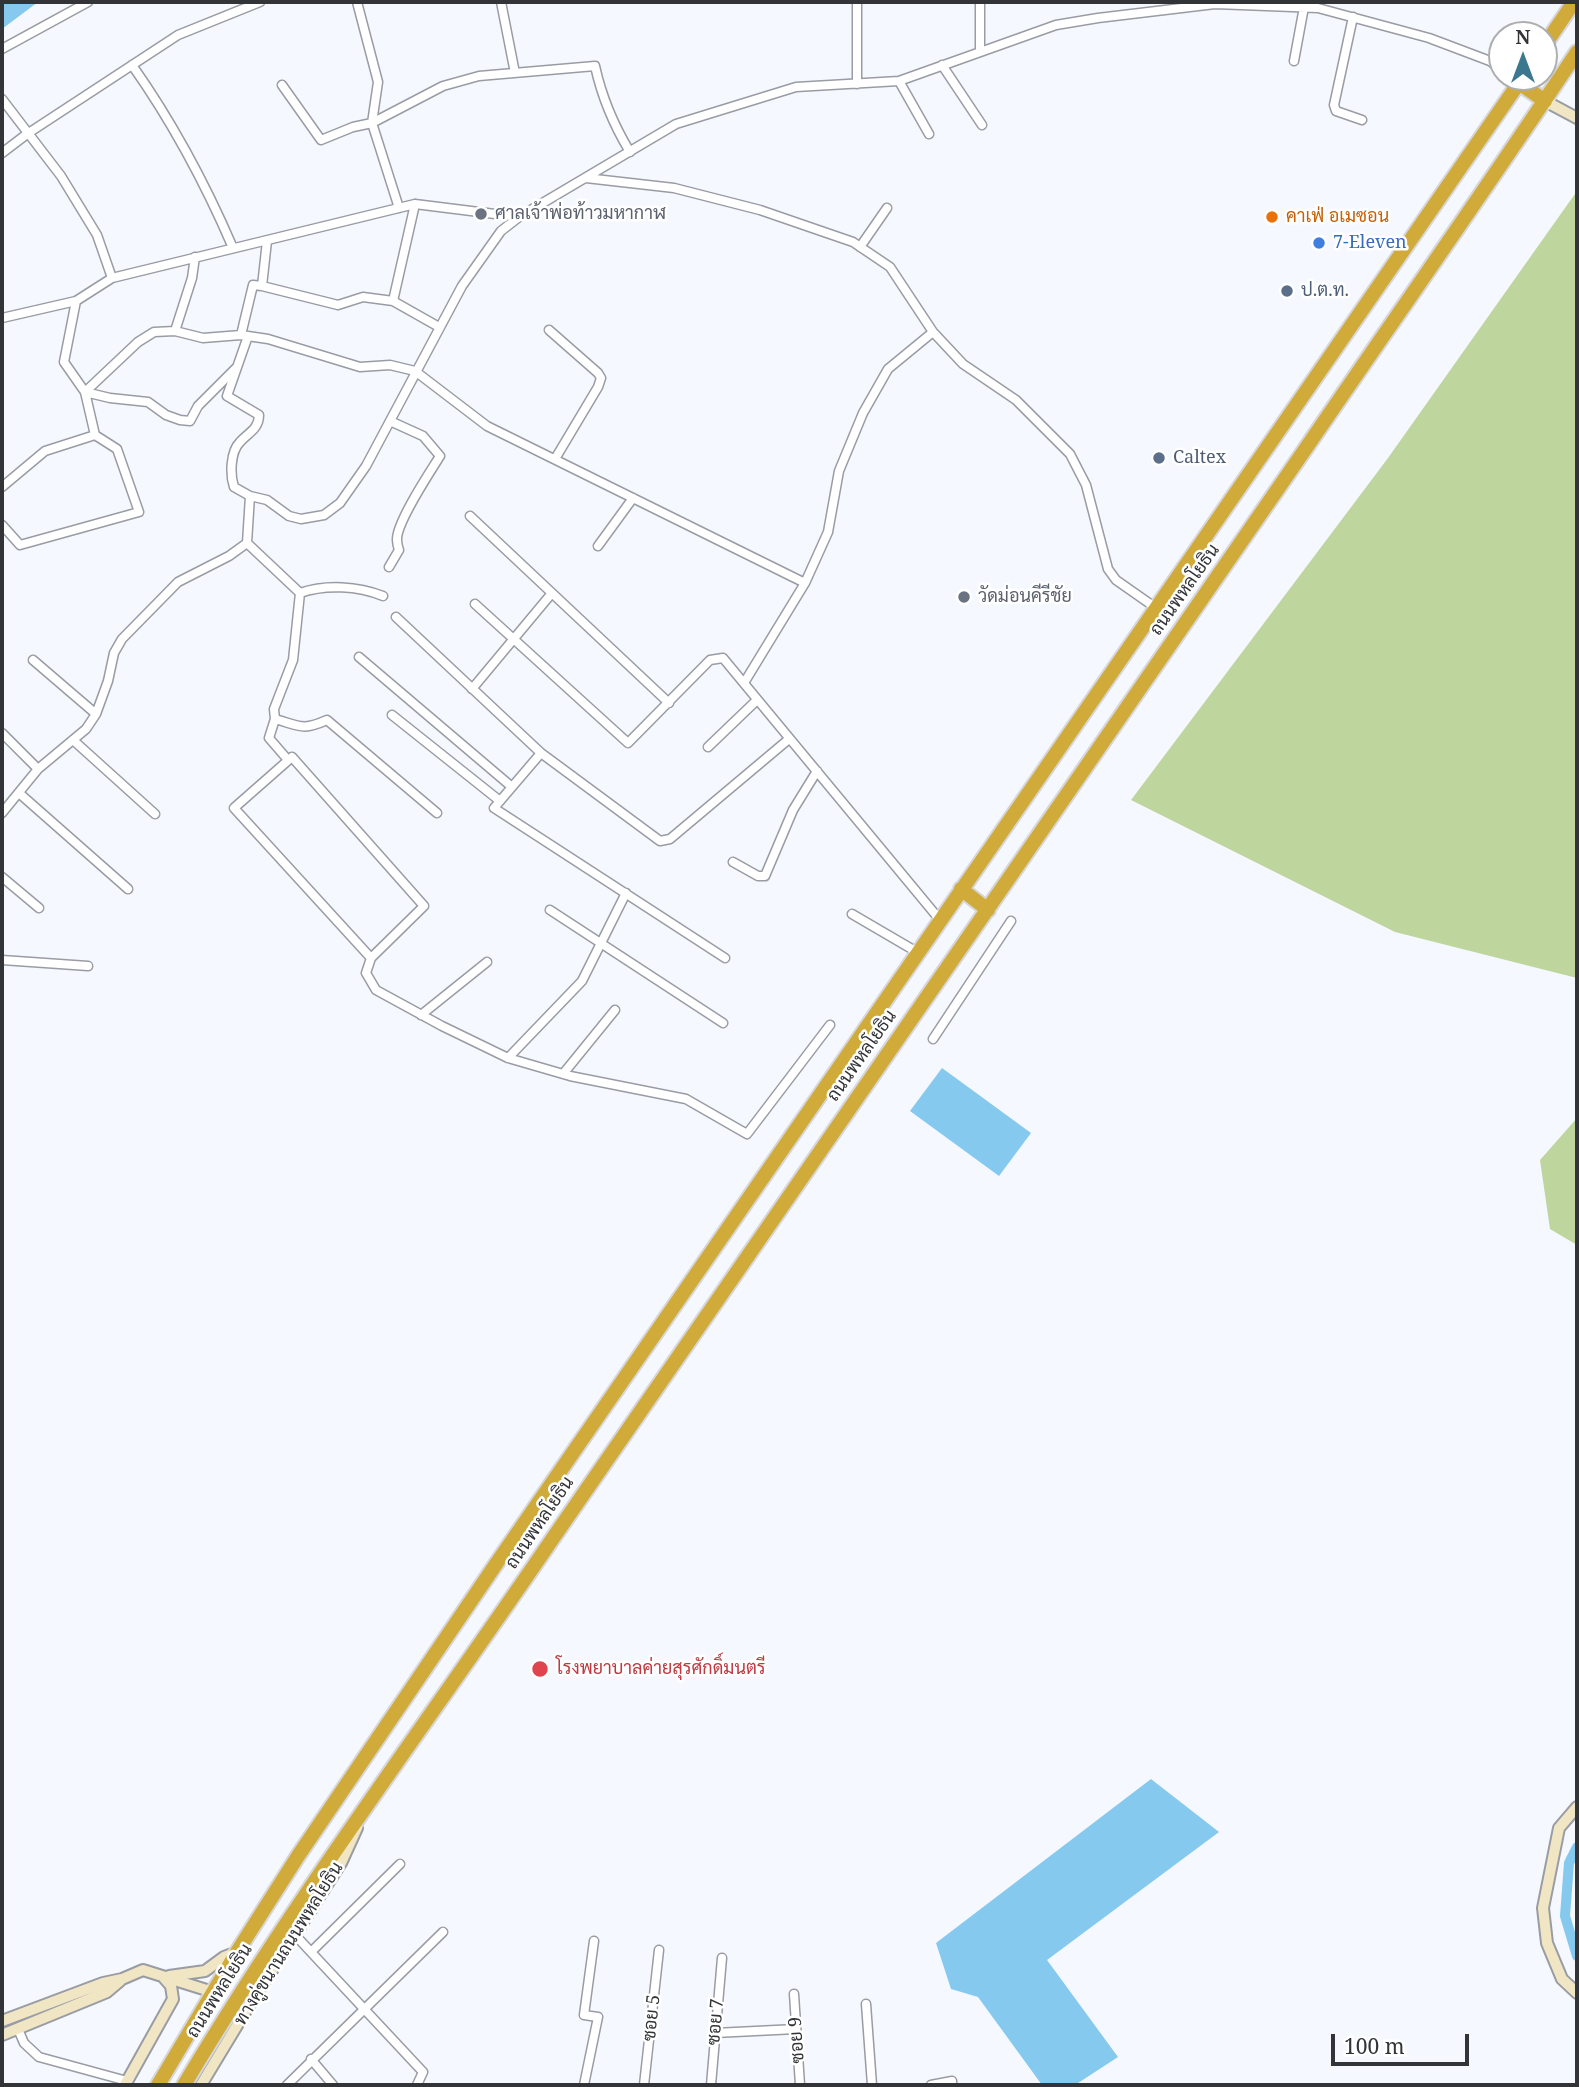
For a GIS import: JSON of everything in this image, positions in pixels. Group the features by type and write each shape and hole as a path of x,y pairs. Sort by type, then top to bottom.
{"highway":[{"path":"1558,25 1574,2"},
{"name":"ถนนพหลโยธิน","path":"184,2085 233,2003 369,1800 988,910 1577,52"},
{"name":"ถนนพหลโยธิน","path":"158,2085 298,1856 1510,91"},
{"path":"1533,91 1545,101"},
{"path":"961,889 988,910"},
{"path":"213,1992 233,2003"}],"main road":[{"path":"1545,101 1577,118"},
{"name":"ทางคู่ขนานถนนพหลโยธิน","path":"202,2085 247,2009 341,1863 369,1800"},
{"path":"1577,1807 1559,1828 1544,1908 1546,1943 1562,1979 1577,1993"},
{"path":"163,1977 198,1974 237,1952"},
{"name":"ถนนพหลโยธิน","path":"2,2021 143,1970 213,1992"},
{"path":"126,2083 173,1999 171,1986 163,1977"},
{"name":"ถนนพหลโยธิน","path":"2,2035 107,1992 122,1979"}],"street":[{"path":"2,49 88,2"},
{"path":"2,153 178,35 260,2"},
{"path":"357,2 378,82 372,123 399,208"},
{"path":"501,2 515,73"},
{"path":"857,2 857,83"},
{"path":"979,51 980,2"},
{"path":"439,327 393,301 363,297 338,305 253,285 228,398 258,413 260,418 254,430 236,447 232,466 234,487 250,496 267,500 289,516 312,519 324,515 340,503 366,466 439,327 488,246 501,231 519,217 676,124 786,89 808,85 900,81 1056,25 1215,4 1318,8 1429,38 1488,60"},
{"path":"1294,61 1304,7"},
{"path":"1353,17 1334,105 1336,111 1362,120"},
{"path":"132,65 179,135 209,192 233,248"},
{"path":"942,65 982,125"},
{"path":"282,86 321,141 353,127 372,123 443,86 479,76 595,66 601,95 611,120 630,152"},
{"path":"900,81 929,134"},
{"path":"2,99 27,134 48,157 97,235 112,278"},
{"path":"586,178 674,188 760,209 853,242 890,267 933,332 963,364 1016,400 1070,454 1086,485 1108,569 1116,580 1156,608"},
{"path":"393,301 415,204"},
{"path":"2,318 76,301 112,278 415,204 519,217"},
{"path":"860,247 887,208"},
{"path":"262,286 267,241"},
{"path":"175,331 192,278 195,257"},
{"path":"2,525 20,545 139,512 117,449 95,435 85,392 64,362 76,301"},
{"path":"549,330 601,378 555,459"},
{"path":"85,392 138,342 155,332 175,331 203,338 244,335 268,339 360,367 390,365 415,371 487,426 805,583"},
{"path":"744,683 805,583 828,532 839,471 863,413 888,369 933,332"},
{"path":"85,392 148,402 166,415 190,421 198,406 237,367"},
{"path":"389,567 399,550 397,539 401,526 440,456 423,436 390,421"},
{"path":"2,487 45,451 95,435"},
{"path":"247,543 250,496"},
{"path":"598,546 633,498"},
{"path":"470,516 669,703"},
{"path":"247,543 300,593"},
{"path":"2,813 38,769 86,729 96,714 108,681 114,653 122,639 178,582 229,556 247,543"},
{"path":"300,593 323,587 364,589 383,596"},
{"path":"288,760 269,738 275,719 274,709 293,660 300,593"},
{"path":"472,689 552,593"},
{"path":"475,604 628,743 710,660 723,658 940,920"},
{"path":"396,617 541,752 655,839 670,839 789,739"},
{"path":"359,657 512,787"},
{"path":"33,660 96,714"},
{"path":"708,747 757,700"},
{"path":"392,715 500,801"},
{"path":"275,719 304,728 327,720 438,814"},
{"path":"2,733 38,769"},
{"path":"73,740 155,814"},
{"path":"541,752 494,808 725,958"},
{"path":"371,958 234,808 292,757 424,906 371,958 366,973 376,990 421,1015 508,1058 563,1074 686,1099 747,1134 830,1025"},
{"path":"733,862 758,876 765,876 793,810 817,772"},
{"path":"19,793 128,889"},
{"path":"2,877 39,908"},
{"path":"508,1058 582,981 626,893"},
{"path":"550,911 723,1023"},
{"path":"852,914 917,952"},
{"path":"933,1039 1012,920"},
{"path":"2,960 88,966"},
{"path":"421,1015 487,962"},
{"path":"563,1074 615,1010"},
{"path":"311,1952 400,1864"},
{"path":"287,2085 443,1932"},
{"path":"296,1936 423,2072 418,2085"},
{"path":"584,2085 598,2017 584,2015 594,1941"},
{"name":"ซอย 5","path":"644,2085 659,1950"},
{"name":"ซอย 7","path":"710,2085 722,1958"},
{"name":"ซอย 9","path":"794,1994 800,2085"},
{"path":"866,2004 872,2085"},
{"path":"18,2029 24,2043 39,2057 126,2083"},
{"path":"715,2033 796,2029"},
{"path":"311,2059 333,2085"},
{"path":"931,2085 952,2081 952,2085"}],"green space":[{"path":"1577,191 1577,978 1395,932 1131,800 1388,458"},
{"path":"1577,1118 1577,1245 1550,1229 1540,1160"}],"water":[{"path":"2,2 38,2 2,29"},
{"path":"942,1068 1031,1133 999,1176 910,1111"},
{"path":"1151,1779 1219,1832 1047,1960 1118,2057 1075,2085 1042,2085 978,1997 951,1989 936,1943"}],"waterway":[{"path":"1577,1847 1569,1863 1565,1916 1577,1956"}],"place":[{"name":"ศาลเจ้าพ่อท้าวมหากาฬ","path":"481,214"},
{"name":"คาเฟ่ อเมซอน","path":"1272,217"},
{"name":"7-Eleven","path":"1319,243"},
{"name":"ป.ต.ท.","path":"1287,291"},
{"name":"Caltex","path":"1159,458"},
{"name":"วัดม่อนคีรีชัย","path":"964,597"},
{"name":"โรงพยาบาลค่ายสุรศักดิ์มนตรี","path":"540,1669"}]}
